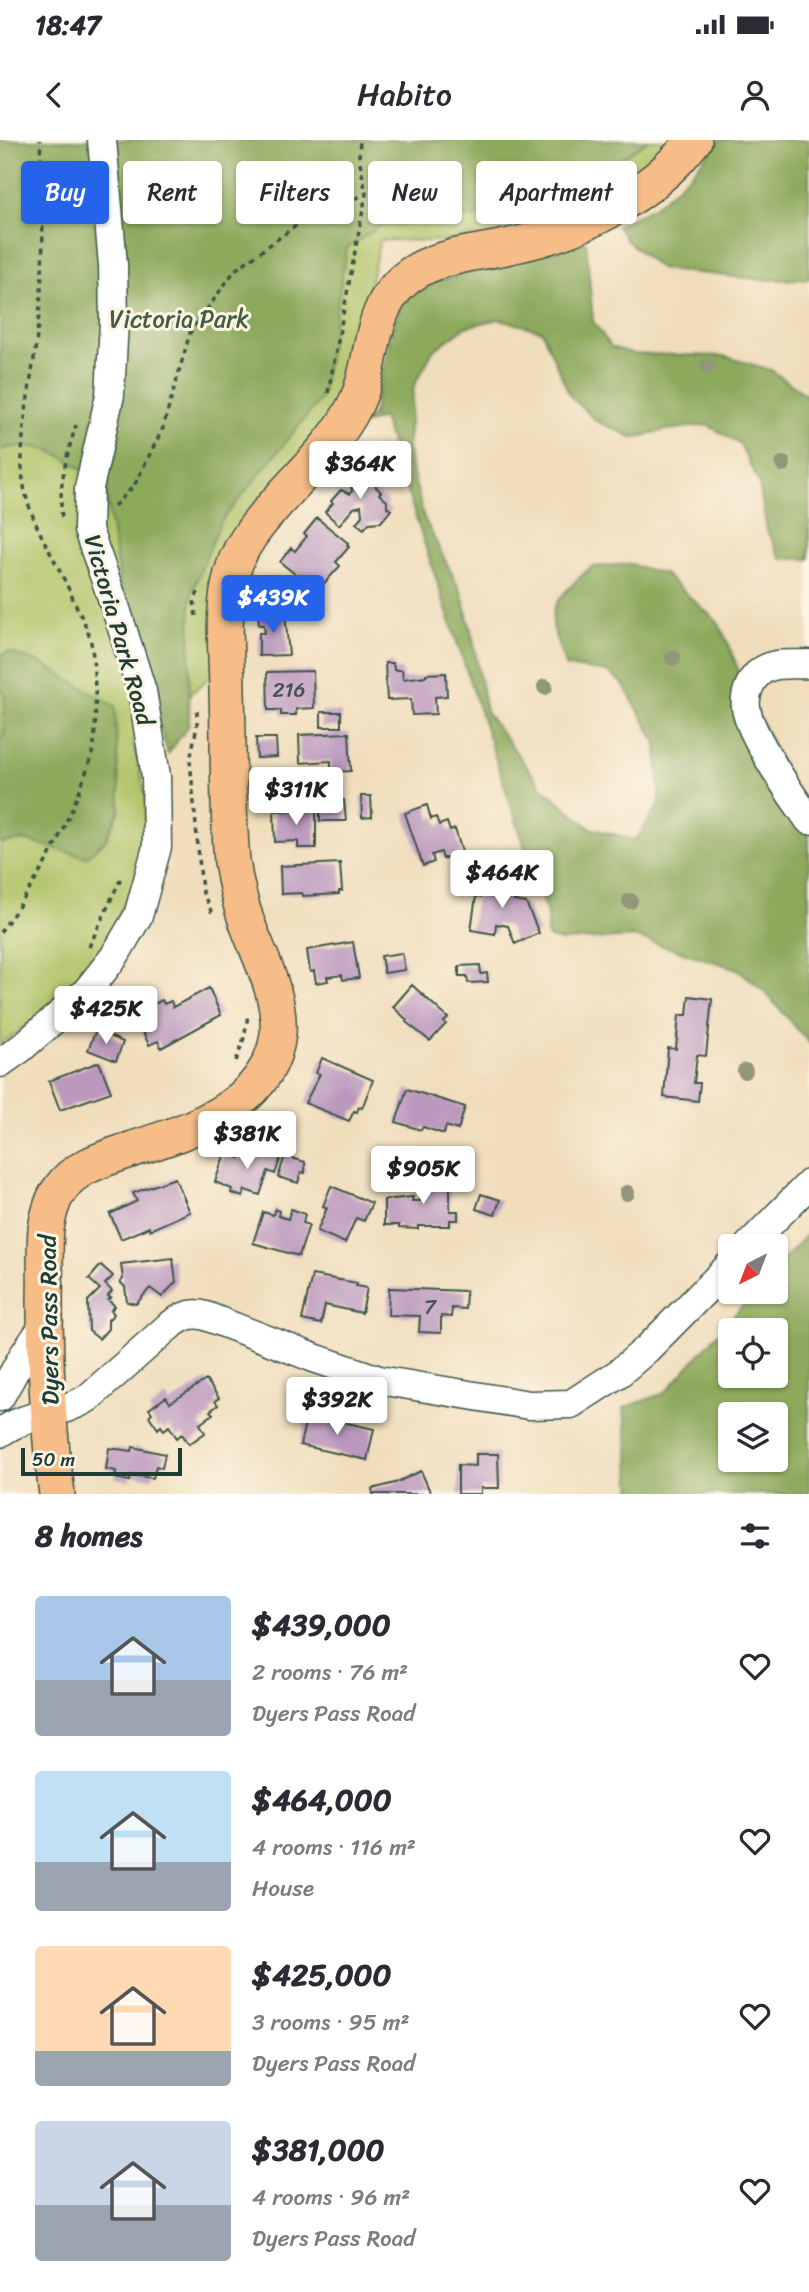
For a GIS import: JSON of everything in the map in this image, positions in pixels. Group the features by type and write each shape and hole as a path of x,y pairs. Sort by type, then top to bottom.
{"main road":[{"name":"Dyers Pass Road","path":"57,1494 45,1324 46,1228 60,1189 69,1178 86,1167 196,1127 230,1108 257,1082 268,1065 275,1046 278,1017 275,999 238,895 231,847 227,600 232,572 247,539 349,416 363,387 378,319 390,296 405,279 439,261 532,241 582,224 641,191 674,164 694,140"}],"street":[{"name":"Victoria Park Road","path":"0,1063 87,991 114,957 138,916 157,847 156,776 142,691 117,609 88,530 89,488 110,395 114,322 113,265 102,140"},
{"path":"809,664 779,664 764,668 746,690 746,706 755,732 809,820"},
{"path":"760,1234 809,1184"},
{"path":"0,1433 15,1422 78,1404 88,1398 168,1327 193,1314 206,1316 379,1380 529,1405 571,1404 619,1373 647,1349 718,1277"},
{"path":"0,1397 45,1324"}],"path":[{"path":"0,932 19,908 66,822 92,751 95,692 92,646 72,596 30,513 22,468 26,403 39,313 44,209 40,140"},
{"path":"88,530 134,486 163,428 190,333 235,270 308,216 366,194"}],"green space":[{"name":"Victoria Park","path":"0,140 665,140 646,165 637,170 637,161 476,161 476,224 522,224 489,234 445,241 380,240 341,411 244,523 213,675 133,741 146,796 144,868 96,958 62,999 0,1045"},
{"path":"0,140 648,140 618,161 476,161 476,217 462,218 462,161 368,161 368,224 401,224 380,226 347,248 321,398 220,523 191,594 189,725 168,754 121,591 105,486 69,460 43,449 30,446 0,450"},
{"path":"720,140 809,140 809,279 765,280 661,269 627,241 617,226 637,224 637,216 657,205 693,172"},
{"path":"586,242 593,321 611,347 635,354 723,356 771,370 809,397 809,559 781,559 767,531 759,483 739,443 707,425 666,430 634,438 596,421 570,396 542,331 500,319 465,327 433,351 414,386 407,449 424,518 462,594 486,712 541,786 590,828 636,840 660,803 657,743 623,684 608,672 566,666 554,632 554,610 558,601 591,567 629,564 664,574 718,622 746,690 809,820 809,1043 765,992 738,969 634,937 561,941 547,937 547,914 383,418 357,426 373,415 393,324 403,302 422,285"},
{"path":"8,652 42,664 115,706 120,810 105,841 86,857 23,840 0,844 0,739 4,735 5,695 0,688 0,656"},
{"path":"809,1232 809,1494 632,1494 624,1408 665,1393 718,1334 718,1388 788,1388 788,1318 732,1318 744,1304 788,1304 788,1255"}],"building":[{"path":"373,471 376,487 381,492 379,494 387,501 387,507 391,510 381,522 369,523 364,529 356,523 362,516 361,506 354,508 339,525 325,512 333,503 331,501 341,490 350,494 352,491 349,474"},
{"path":"317,518 348,543 349,547 336,562 340,566 318,590 280,562 291,548 295,551"},
{"path":"285,613 289,655 259,656 259,633 265,633 264,625 259,625 258,614"},
{"path":"385,663 393,663 394,670 402,670 403,679 446,673 447,696 435,697 436,714 412,715 411,699 387,700"},
{"path":"313,671 314,708 296,709 296,715 281,715 281,710 268,710 267,672"},
{"path":"321,712 341,712 341,727 321,727"},
{"path":"349,733 351,771 331,772 331,761 300,763 299,735"},
{"path":"256,738 276,738 277,757 257,758"},
{"path":"361,796 371,796 372,817 362,818"},
{"path":"344,800 346,821 320,821 320,801"},
{"path":"427,805 431,819 436,817 439,825 447,822 450,831 455,829 462,852 443,859 441,852 432,855 434,862 423,866 405,813"},
{"path":"316,809 316,848 298,848 298,841 275,842 274,811"},
{"path":"340,863 342,891 339,891 339,894 281,894 280,866"},
{"path":"485,873 517,882 514,901 526,903 539,933 515,944 508,926 496,924 495,934 471,930 476,896 481,897"},
{"path":"353,942 359,978 343,980 342,975 327,977 328,981 316,983 314,971 310,972 307,950"},
{"path":"402,953 405,970 384,973 381,956"},
{"path":"480,965 481,974 487,973 488,982 468,983 467,976 459,976 459,966"},
{"path":"412,985 448,1018 444,1022 446,1024 430,1041 406,1022 393,1007"},
{"path":"209,988 221,1015 161,1048 158,1041 149,1045 134,1014 162,1000 164,1004 171,1001 173,1007"},
{"path":"689,996 712,999 706,1056 697,1055 694,1083 700,1083 698,1101 664,1097 668,1048 676,1049 679,1015 687,1015"},
{"path":"96,1030 123,1042 116,1061 88,1050"},
{"path":"322,1058 373,1080 362,1108 354,1111 349,1121 305,1103 320,1074 316,1073"},
{"path":"99,1062 111,1092 60,1110 49,1081"},
{"path":"407,1089 465,1107 458,1130 446,1126 444,1134 396,1122"},
{"path":"244,1146 281,1157 275,1174 268,1171 260,1195 245,1190 243,1197 231,1193 232,1189 215,1182 225,1153 240,1158"},
{"path":"285,1156 305,1162 305,1173 301,1172 298,1183 278,1177"},
{"path":"420,1177 450,1177 450,1211 458,1211 458,1220 450,1220 450,1226 418,1226 418,1229 384,1225 384,1200 413,1197 412,1201 420,1201"},
{"path":"175,1178 190,1212 150,1230 149,1227 121,1239 110,1214 137,1201 133,1193"},
{"path":"331,1186 372,1203 364,1221 356,1218 345,1243 317,1231 327,1208 323,1206"},
{"path":"481,1194 500,1200 495,1215 476,1209"},
{"path":"275,1209 279,1211 278,1216 288,1219 291,1209 305,1214 303,1223 309,1225 299,1256 253,1243 263,1212 273,1215"},
{"path":"173,1258 176,1282 162,1297 150,1288 136,1304 127,1302 125,1287 120,1282 123,1279 121,1264"},
{"path":"101,1265 113,1276 105,1284 112,1291 108,1300 115,1306 111,1310 114,1314 108,1320 108,1329 99,1339 89,1331 88,1301 100,1289 89,1279"},
{"path":"312,1275 357,1283 356,1286 367,1288 362,1313 325,1305 321,1324 302,1320"},
{"path":"389,1288 466,1291 465,1309 452,1308 451,1317 441,1316 441,1333 419,1332 420,1316 388,1315"},
{"path":"206,1380 219,1398 215,1401 218,1405 210,1411 213,1414 200,1424 205,1433 189,1444 182,1434 177,1438 169,1426 164,1430 161,1426 158,1429 149,1416 152,1413 149,1409 166,1397 170,1403"},
{"path":"307,1414 374,1429 367,1460 300,1445"},
{"path":"133,1447 165,1454 162,1468 156,1466 153,1478 131,1475 130,1481 115,1478 116,1471 106,1469 109,1448 132,1451"},
{"path":"476,1454 498,1454 499,1488 481,1488 481,1494 458,1494 458,1465 476,1466"},
{"path":"421,1471 431,1494 373,1494 372,1489 395,1483"}]}
